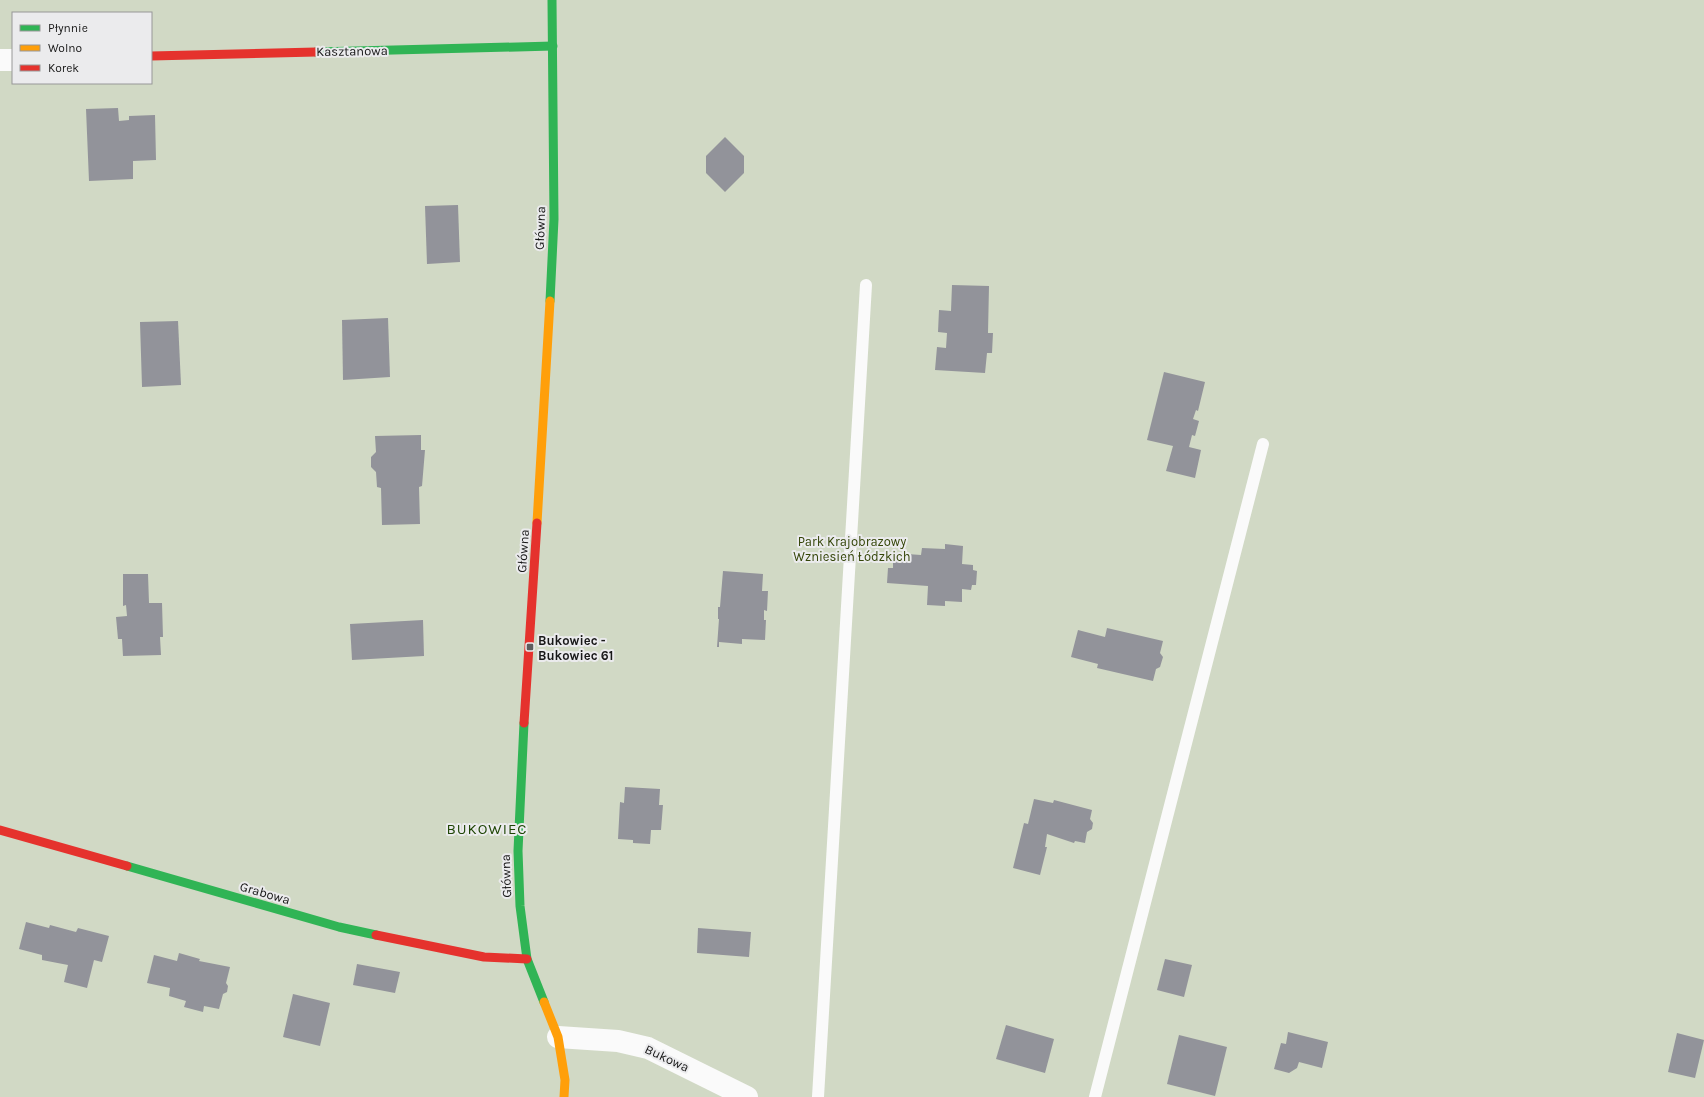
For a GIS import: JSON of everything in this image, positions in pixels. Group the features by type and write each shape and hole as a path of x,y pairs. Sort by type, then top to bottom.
{"street":[{"name":"Główna","path":"552,0 554,219 546,401 522,762 518,851 520,906 527,959 558,1037 565,1080 564,1097"},
{"name":"Kasztanowa","path":"152,56 553,46"},
{"path":"0,60 12,60"},
{"name":"Grabowa","path":"0,830 339,927 484,957 527,959"},
{"name":"Bukowa","path":"558,1037 618,1041 648,1048 747,1097"}],"lane":[{"path":"818,1097 866,285"},
{"path":"1095,1097 1263,444"}],"green space":[{"name":"Park Krajobrazowy Wzniesień Łódzkich","path":"0,0 1704,0 1704,1097 0,1097"}],"building":[{"path":"118,108 119,121 129,120 129,116 155,115 156,160 133,161 133,179 89,181 86,109"},
{"path":"725,137 744,156 744,173 725,192 706,173 706,156"},
{"path":"458,205 460,262 427,264 425,206"},
{"path":"952,285 989,286 988,333 993,333 992,353 987,353 985,373 935,370 937,347 946,348 947,333 938,332 939,310 951,311"},
{"path":"388,318 390,377 343,380 342,320"},
{"path":"178,321 181,385 142,387 140,322"},
{"path":"1164,372 1205,382 1198,411 1196,410 1193,419 1199,421 1195,436 1192,435 1189,447 1201,450 1195,478 1166,471 1173,446 1147,440"},
{"path":"421,435 421,450 425,450 422,486 419,487 420,524 382,525 381,488 377,487 376,472 371,467 371,457 376,452 375,436"},
{"path":"945,544 963,546 962,564 973,565 973,570 977,571 976,585 972,585 971,590 962,589 962,602 945,601 945,606 927,605 928,586 887,583 888,568 893,568 893,553 921,555 922,548 945,549"},
{"path":"723,571 763,574 762,591 768,591 767,611 764,610 764,620 766,620 765,640 742,639 742,644 719,642 719,647 717,647 719,619 718,607 720,607"},
{"path":"123,574 148,574 149,603 162,603 163,637 160,637 161,655 123,656 122,639 118,639 116,617 127,616 126,605 123,606"},
{"path":"423,620 424,656 352,660 350,624"},
{"path":"1107,628 1163,641 1160,653 1163,657 1160,667 1156,669 1153,681 1097,668 1098,664 1071,657 1078,630 1105,637"},
{"path":"625,787 660,789 659,805 663,805 661,830 651,830 650,844 633,843 633,840 618,839 620,802 624,803"},
{"path":"1034,799 1053,803 1054,800 1092,810 1090,819 1093,823 1092,829 1087,832 1085,843 1075,841 1074,843 1047,834 1045,847 1047,847 1040,875 1013,868 1024,823 1028,824"},
{"path":"26,922 49,928 50,925 76,932 78,928 109,936 102,962 94,960 87,988 64,982 68,965 42,960 42,955 19,949"},
{"path":"698,928 751,932 749,957 697,953"},
{"path":"179,953 200,959 199,961 230,967 226,983 228,986 227,992 223,994 219,1009 204,1006 203,1012 184,1007 186,1001 169,996 170,988 147,983 154,955 177,961"},
{"path":"1165,959 1192,965 1184,997 1157,990"},
{"path":"357,964 400,972 395,993 353,985"},
{"path":"293,994 330,1003 320,1046 283,1037"},
{"path":"1006,1025 1054,1039 1045,1073 996,1059"},
{"path":"1288,1032 1328,1042 1322,1068 1299,1062 1297,1068 1289,1073 1274,1069 1281,1043 1286,1044"},
{"path":"1677,1033 1704,1040 1695,1078 1668,1072"},
{"path":"1179,1035 1227,1047 1215,1096 1167,1084"}],"traffic: fast":[{"path":"550,301 554,219 552,0"},
{"path":"316,52 553,46"},
{"path":"524,723 518,851 520,906 527,959 544,1002"},
{"path":"127,866 339,927 376,935"}],"traffic: slow":[{"path":"537,523 550,301"},
{"path":"544,1002 558,1037 565,1080 564,1097"}],"traffic: jam":[{"path":"152,56 316,52"},
{"path":"524,723 537,523"},
{"path":"0,830 127,866"},
{"path":"376,935 484,957 527,959"}],"place":[{"name":"Bukowiec - Bukowiec 61","path":"530,647"}],"district":[{"name":"BUKOWIEC","path":"487,829"}]}
